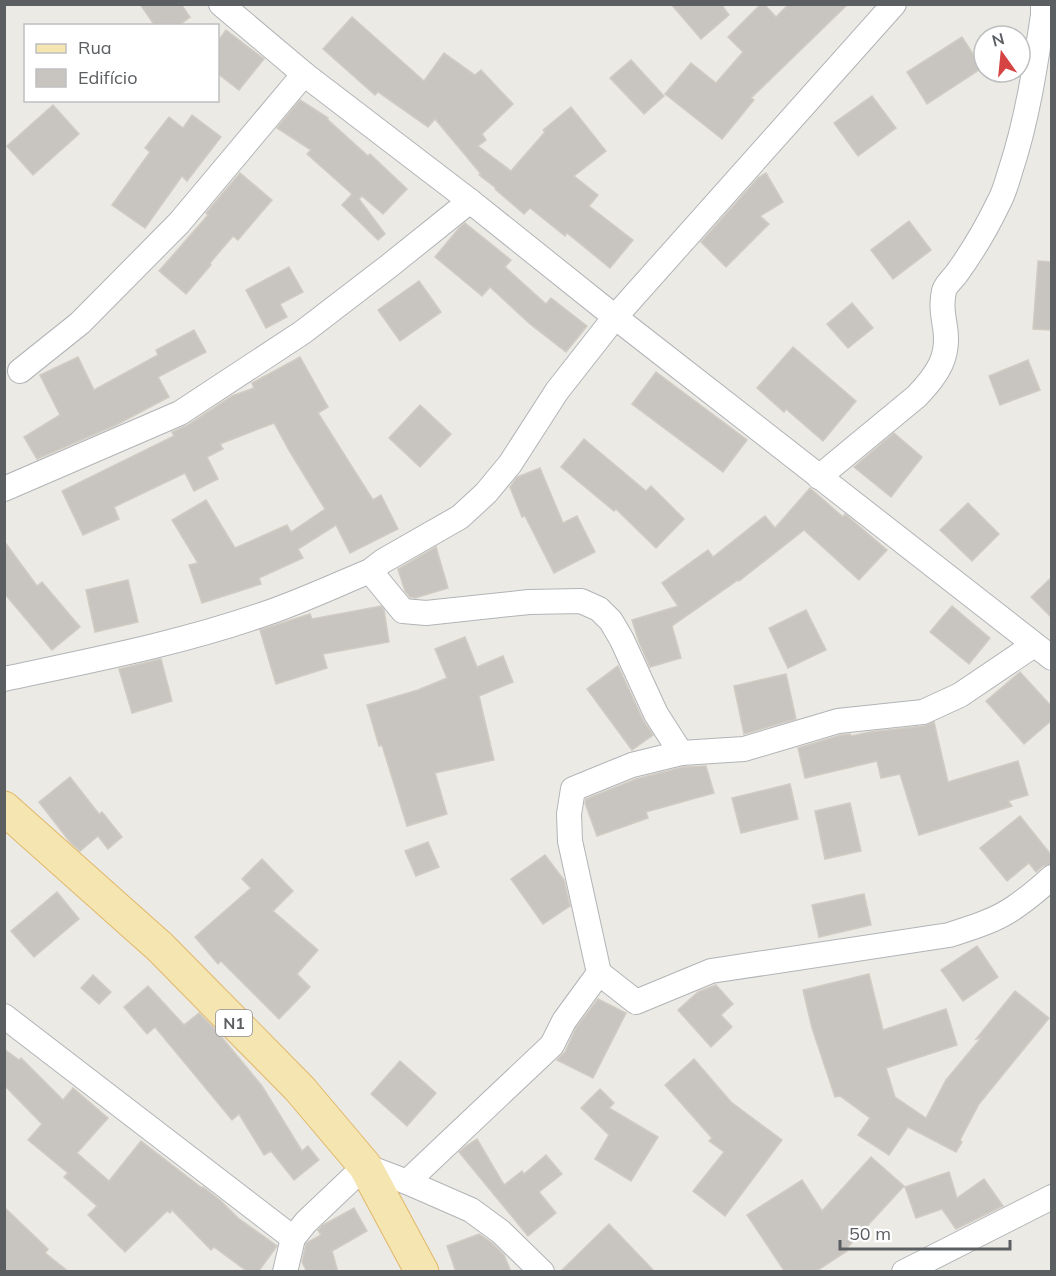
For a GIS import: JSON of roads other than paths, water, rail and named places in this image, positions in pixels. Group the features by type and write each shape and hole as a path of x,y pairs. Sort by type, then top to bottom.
{"main road":[{"name":"N1","path":"4,808 160,947 300,1089 365,1166 422,1272"}],"street":[{"path":"221,4 304,74 470,201 1043,651 960,695 922,712 838,721 744,749 681,753 632,765 573,789 568,814 570,842 599,973 636,1002 711,971 949,935 981,924 1013,909 1052,877"},
{"path":"4,679 198,634 268,613 370,571 383,561 460,517 486,493 510,464 557,391 615,317 894,4"},
{"path":"819,477 917,396 929,384 941,364 947,348 946,329 941,308 944,289 983,232 1000,200 1017,151 1046,14"},
{"path":"20,371 80,323 179,224 304,74"},
{"path":"4,489 180,413 303,332 470,201"},
{"path":"370,571 403,611 426,613 528,602 581,601 599,609 611,621 622,640 656,714 681,753"},
{"path":"407,1182 552,1045 564,1022 599,973"},
{"path":"4,1016 293,1238"},
{"path":"285,1272 293,1238 306,1222 365,1166 471,1210 501,1232 542,1272"},
{"path":"904,1272 1052,1197"}]}
